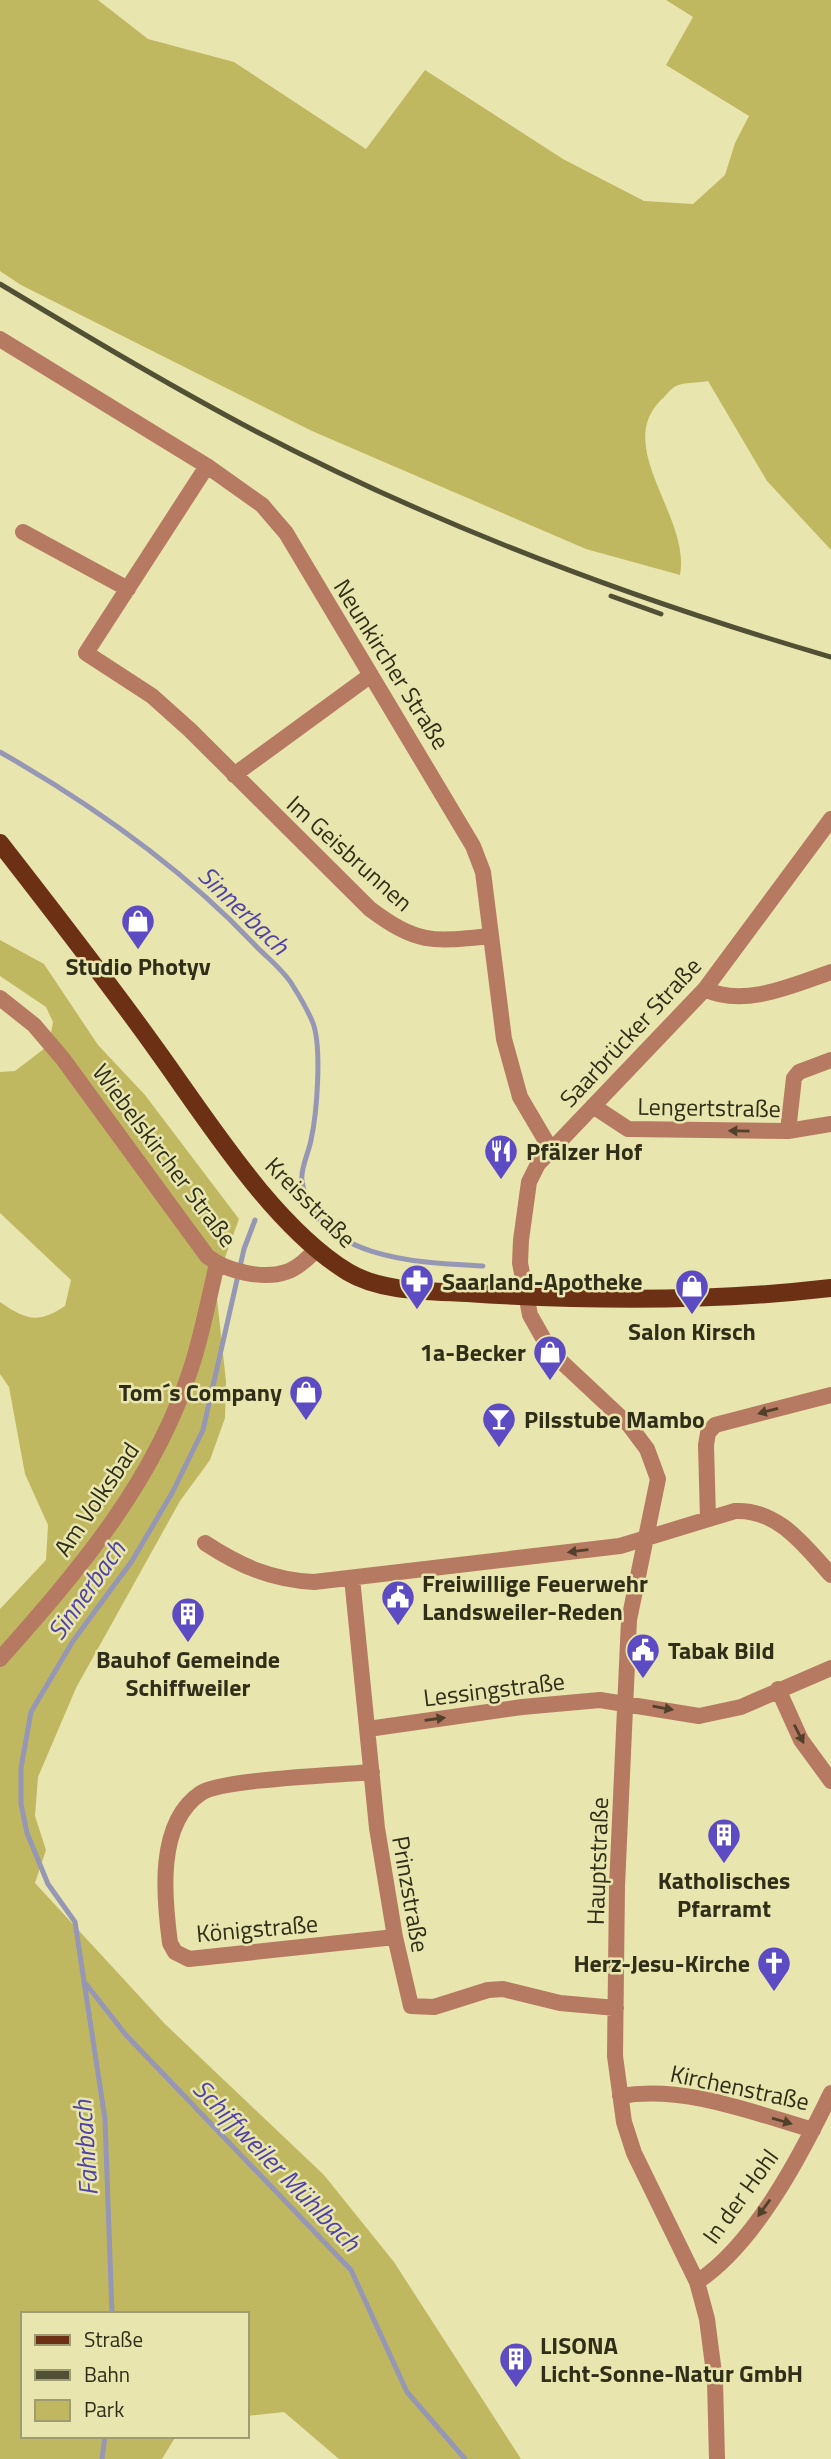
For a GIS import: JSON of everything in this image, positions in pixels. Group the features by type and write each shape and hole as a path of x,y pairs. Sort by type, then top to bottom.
{"main road":[{"name":"Kreisstraße","path":"0,843 100,972 237,1161 317,1249 350,1273 376,1282 430,1291 525,1297 739,1295 831,1288"}],"street":[{"name":"Neunkircher Straße","path":"0,339 207,466 262,505 286,533 473,846 483,872 504,1039 512,1073 528,1115 550,1148"},
{"name":"Im Geisbrunnen","path":"207,466 86,653 152,696 190,730 370,909 397,929 420,939 442,941 490,936"},
{"path":"23,532 128,589"},
{"path":"233,775 371,675"},
{"name":"Saarbrücker Straße","path":"525,1297 520,1263 524,1206 529,1182 550,1148 705,989 831,819"},
{"path":"705,989 726,996 742,996 766,992 831,972"},
{"name":"Wiebelskircher Straße","path":"0,998 34,1025 63,1059 207,1256 224,1267 255,1272 288,1271 317,1249"},
{"path":"788,1131 794,1078 799,1072 831,1060"},
{"name":"Lengertstraße","path":"593,1106 628,1129 788,1131 831,1124"},
{"name":"Am Volksbad","path":"0,1658 105,1535 156,1454 193,1362 224,1267"},
{"name":"Hauptstraße","path":"525,1297 537,1332 551,1352 629,1425 647,1449 658,1479 629,1620 616,2008 620,2096 634,2153 697,2282 712,2346 717,2459"},
{"path":"708,1519 708,1433 715,1425 831,1395"},
{"path":"205,1543 251,1570 289,1581 352,1578 620,1546 646,1541 735,1511 754,1510 770,1516 828,1567"},
{"name":"Prinzstraße","path":"352,1578 377,1828 395,1937 411,2006 434,2007 488,1990 503,1989 559,2003 616,2008"},
{"path":"831,1668 778,1689 801,1740 831,1781"},
{"name":"Lessingstraße","path":"368,1729 522,1707 600,1700 699,1716 741,1707 778,1689"},
{"name":"Königstraße","path":"372,1772 216,1786 190,1802 174,1836 164,1874 170,1944 176,1952 189,1959 395,1937"},
{"name":"Kirchenstraße","path":"620,2096 644,2092 683,2096 813,2130 831,2093"},
{"name":"In der Hohl","path":"697,2282 716,2268 742,2238 773,2197 813,2130"}],"green space":[{"path":"0,0 98,0 148,39 234,62 366,149 425,70 563,159 644,201 693,204 725,175 735,143 749,116 666,65 693,17 666,0 831,0 831,550 767,481 708,381 674,387 660,401 648,420 645,440 649,462 675,530 680,553 680,575 586,549 312,431 21,285 0,271"},
{"path":"0,940 44,964 98,1045 145,1095 239,1219 223,1263 217,1299 226,1381 225,1418 210,1460 180,1501 76,1688 38,1777 35,1816 46,1850 35,1883 165,2024 324,2175 394,2262 521,2459 339,2459 284,2412 248,2416 248,2312 21,2312 21,2438 175,2438 162,2459 0,2459 0,1609 46,1560 48,1525 25,1474 9,1387 0,1374 0,1302 25,1316 47,1316 65,1306 71,1280 0,1213 0,1072 15,1071 49,1045 53,1022 46,1007 0,976"}],"waterway":[{"name":"Sinnerbach","path":"0,752 68,793 134,838 196,888 289,980 309,1014 316,1034 318,1081 315,1114 302,1181 311,1207 327,1227 348,1242 374,1252 431,1263 483,1266"},
{"name":"Sinnerbach","path":"112,2312 105,2119 75,1922 48,1884 27,1833 21,1804 21,1768 31,1712 73,1641 132,1561 172,1493 203,1430 244,1249 255,1220"},
{"name":"Schiffweiler Mühlbach","path":"86,1984 126,2035 351,2270 407,2392 465,2459"},
{"name":"Fahrbach","path":"102,2459 105,2438"}],"railway":[{"path":"0,284 242,424 384,494 530,556 680,610 831,657"},
{"path":"611,596 661,614"}],"place":[{"name":"Studio Photyv","path":"138,951"},
{"name":"Pfälzer Hof","path":"501,1181"},
{"name":"Saarland-Apotheke","path":"417,1311"},
{"name":"Salon Kirsch","path":"692,1316"},
{"name":"1a-Becker","path":"550,1382"},
{"name":"Tom´s Company","path":"306,1422"},
{"name":"Pilsstube Mambo","path":"499,1449"},
{"name":"Freiwillige Feuerwehr Landsweiler-Reden","path":"398,1627"},
{"name":"Bauhof Gemeinde Schiffweiler","path":"188,1644"},
{"name":"Tabak Bild","path":"643,1680"},
{"name":"Katholisches Pfarramt","path":"724,1865"},
{"name":"Herz-Jesu-Kirche","path":"774,1993"},
{"name":"LISONA Licht-Sonne-Natur GmbH","path":"516,2389"}]}
